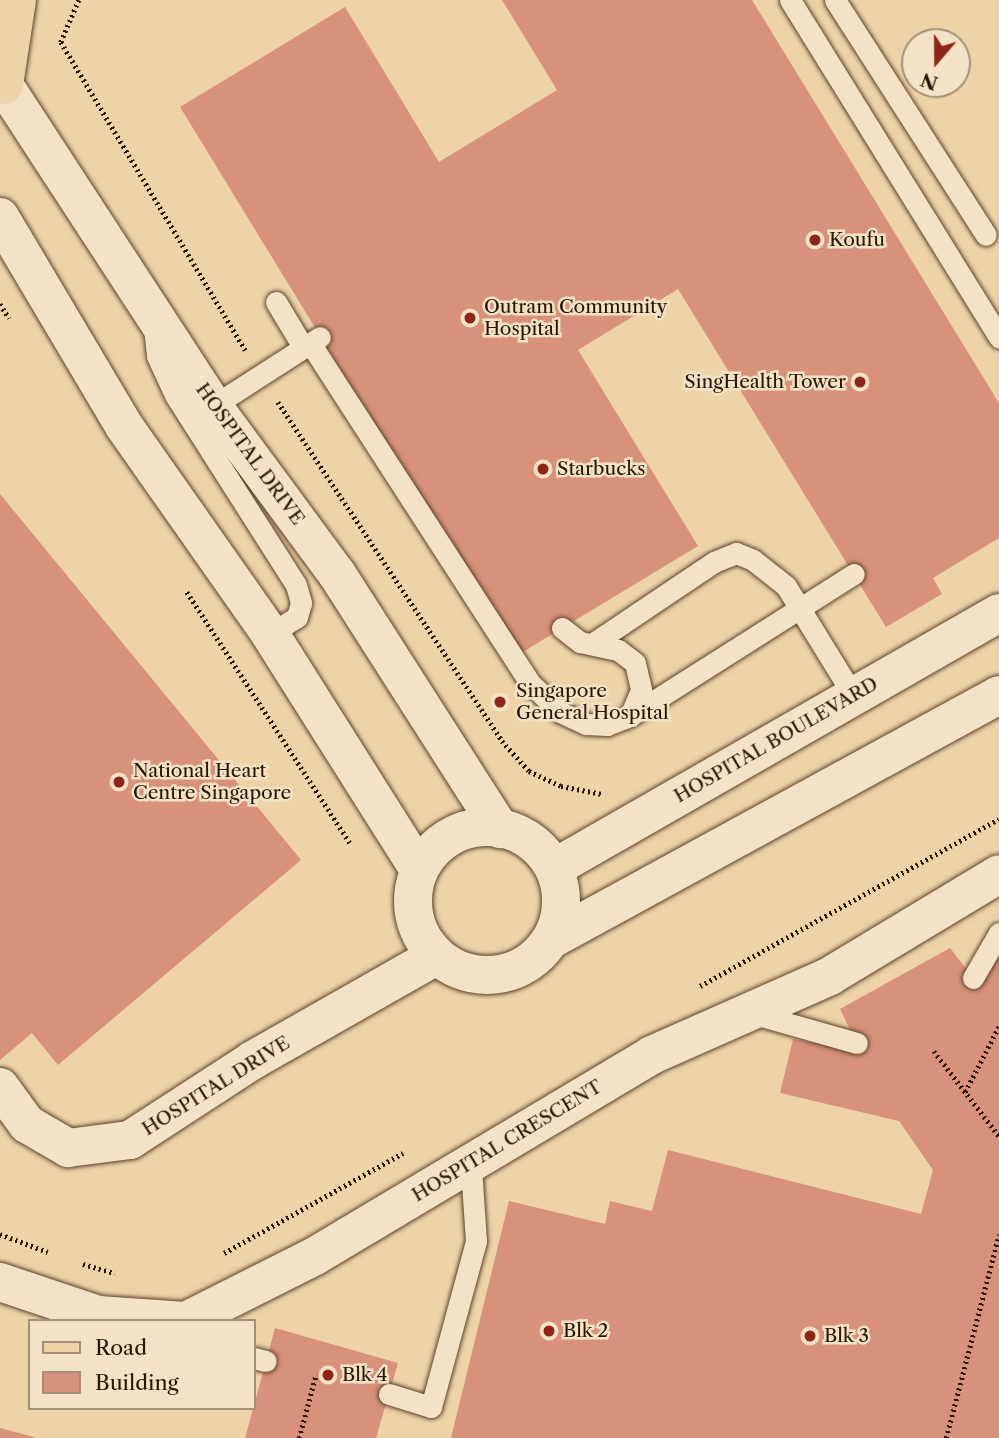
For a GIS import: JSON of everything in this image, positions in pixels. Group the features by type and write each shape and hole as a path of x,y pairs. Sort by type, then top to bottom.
{"main road":[{"path":"2,82 17,0"}],"street":[{"name":"HOSPITAL DRIVE","path":"2,82 213,406 337,573 500,829"},
{"path":"0,217 124,426 270,634 419,870"},
{"name":"HOSPITAL BOULEVARD","path":"554,868 999,613"},
{"path":"552,939 561,904 554,868 531,842 500,829 465,830 437,845 419,870 414,916 436,956 465,972 498,974 528,963 552,939 999,695"},
{"name":"HOSPITAL CRESCENT","path":"190,1319 248,1293 471,1167 652,1055 830,976 999,874"},
{"name":"HOSPITAL DRIVE","path":"0,1087 27,1124 68,1148 130,1140 253,1060 436,956"},
{"name":"HOSPITAL CRESCENT","path":"0,1282 98,1315 157,1319"}],"lane":[{"path":"790,0 999,337"},
{"path":"835,0 986,235"},
{"path":"276,302 311,342 531,684 560,712 586,724 607,725 630,716 853,575"},
{"path":"152,311 157,356 175,396 296,585 301,603 297,617 270,634"},
{"path":"213,406 311,342"},
{"path":"592,644 713,562 736,553 786,586 853,695"},
{"path":"562,628 580,642 618,650 635,663 641,690 630,716"},
{"path":"973,978 999,933"},
{"path":"748,1013 856,1044"},
{"path":"389,1394 431,1407 476,1241 471,1167"}],"path":[{"path":"79,0 61,42 261,376 502,741 529,771 561,786 603,795 614,792"},
{"path":"696,989 999,819"},
{"path":"964,1092 999,1026"},
{"path":"934,1051 999,1136"},
{"path":"211,1262 405,1152"},
{"path":"0,1234 51,1253"},
{"path":"946,1438 999,1235"},
{"path":"77,1262 117,1274"},
{"path":"299,1438 316,1374"}],"building":[{"name":"Outram Community Hospital","path":"502,0 752,0 999,403 999,538 933,578 942,594 886,627 678,289 578,350 698,546 516,656 180,107 345,7 439,162 557,90"},
{"name":"National Heart Centre Singapore","path":"0,494 301,860 58,1065 32,1033 0,1060"},
{"path":"950,948 977,983 999,952 999,1438 451,1438 509,1201 605,1224 610,1201 652,1211 668,1150 921,1214 933,1170 899,1121 780,1093 793,1039 860,1051 840,1009"},
{"name":"Blk 4","path":"275,1328 398,1363 376,1438 245,1438 253,1410 256,1410 256,1398"},
{"path":"0,1428 34,1437 34,1438 0,1438"}],"place":[{"name":"Koufu","path":"815,240"},
{"name":"Outram Community Hospital","path":"470,318"},
{"name":"SingHealth Tower","path":"860,382"},
{"name":"Starbucks","path":"543,469"},
{"name":"Singapore General Hospital","path":"500,702"},
{"name":"National Heart Centre Singapore","path":"119,782"},
{"name":"Blk 2","path":"549,1331"},
{"name":"Blk 3","path":"810,1336"},
{"name":"Blk 4","path":"328,1375"}]}
